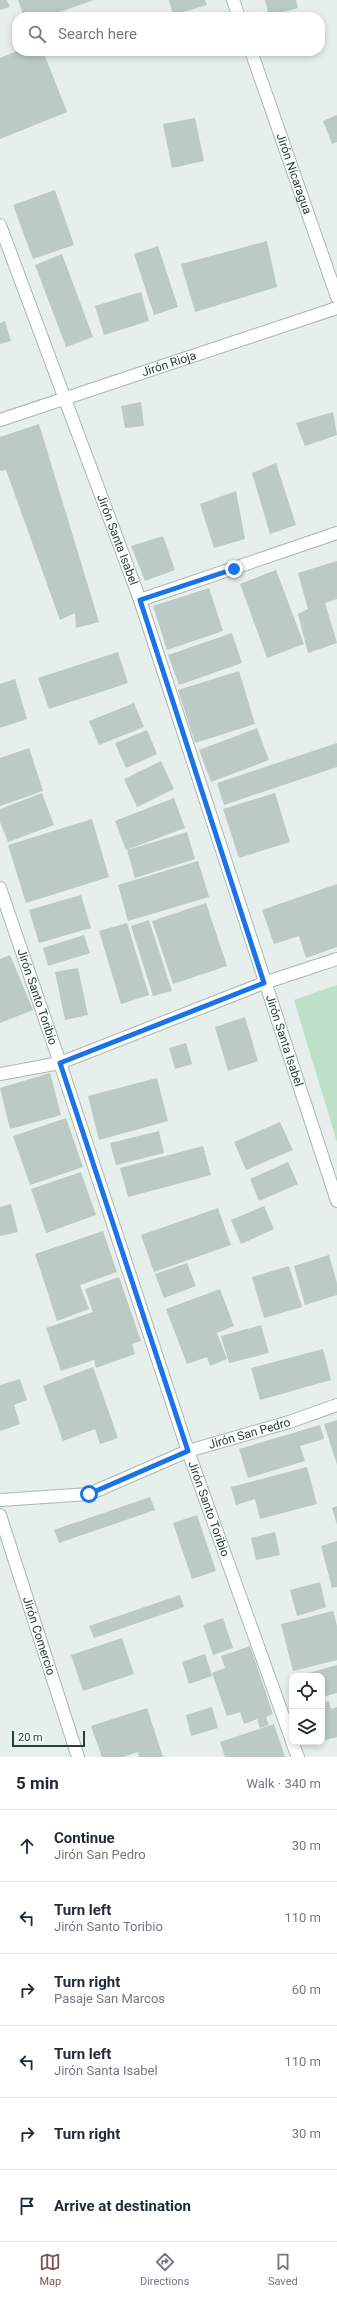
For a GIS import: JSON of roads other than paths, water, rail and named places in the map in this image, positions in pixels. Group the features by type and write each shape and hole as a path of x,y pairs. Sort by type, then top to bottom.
{"street":[{"path":"233,0 237,12"},
{"name":"Jirón Nicaragua","path":"253,56 337,297"},
{"name":"Jirón Santa Isabel","path":"0,225 140,600 264,983 337,1201"},
{"name":"Jirón Rioja","path":"0,420 337,308"},
{"path":"140,600 337,533"},
{"name":"Jirón Santo Toribio","path":"0,888 60,1063 188,1451 289,1733"},
{"path":"0,1074 60,1063 264,983 337,960"},
{"name":"Jirón San Pedro","path":"0,1500 89,1494 188,1451 289,1422 337,1405"},
{"name":"Jirón Comercio","path":"0,1515 78,1757"},
{"name":"Jirón Santo Toribio","path":"294,1745 298,1757"}]}
